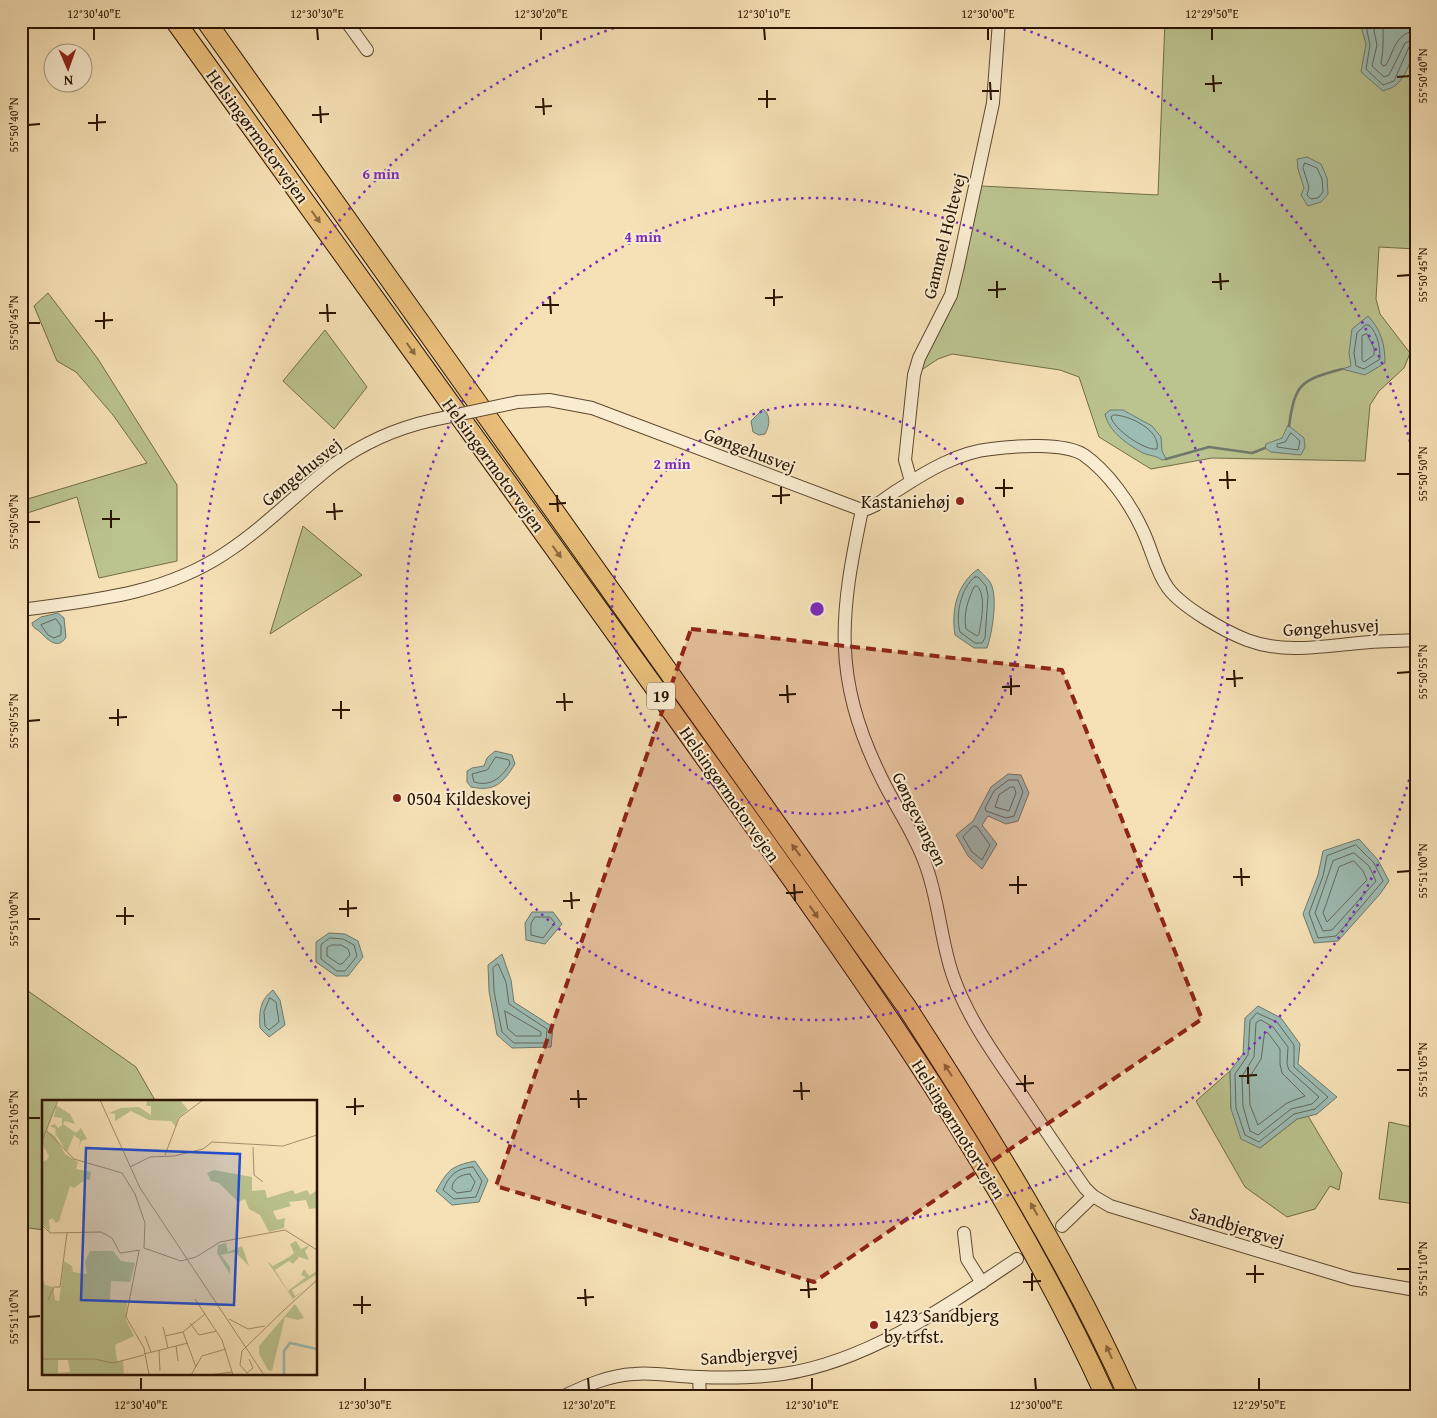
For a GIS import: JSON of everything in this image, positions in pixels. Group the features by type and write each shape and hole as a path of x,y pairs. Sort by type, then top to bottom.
{"highway":[{"name":"Helsingørmotorvejen","path":"175,21 735,800 897,1032 966,1138 1015,1219 1060,1302 1106,1397"},
{"name":"Helsingørmotorvejen","path":"206,21 906,1006 981,1121 1031,1204 1105,1344 1130,1397"}],"street":[{"path":"346,21 367,50"},
{"name":"Gammel Holtevej","path":"911,482 905,460 912,382 919,358 951,294 958,266 993,103 999,21"},
{"name":"Gøngehusvej","path":"21,610 135,593 202,568 257,532 333,466 354,451 406,426 518,402 564,401 592,408 862,510 876,506 911,482 972,452 992,448 1050,447 1076,452 1083,455 1108,478 1132,512 1143,530 1159,574 1169,590 1184,602 1234,634 1248,640 1285,648 1416,640"},
{"name":"Gøngevangen","path":"862,510 847,582 844,617 847,672 856,718 880,777 925,863 945,948 965,1006 990,1048 1085,1188 1093,1196"},
{"path":"1062,1226 1093,1196"},
{"name":"Sandbjergvej","path":"1093,1196 1110,1206 1352,1279 1416,1290"},
{"path":"964,1233 967,1259 982,1283"},
{"name":"Sandbjergvej","path":"562,1397 583,1387 634,1374 699,1377 782,1374 822,1365 847,1357 930,1316 1017,1260"},
{"path":"699,1377 700,1397"}],"highlighted area":[{"path":"691,629 1062,670 1202,1019 814,1282 496,1186"}],"green space":[{"path":"1165,21 1416,21 1416,249 1379,247 1376,299 1380,314 1410,353 1404,368 1379,391 1370,405 1365,461 1212,458 1151,469 1099,437 1079,377 1060,370 952,354 938,359 920,371 927,352 951,308 981,186 1158,195"},
{"path":"48,293 98,359 177,485 177,561 99,578 77,497 21,515 21,501 147,463 113,415 76,372 57,361 34,306"},
{"path":"325,330 367,387 334,429 283,381"},
{"path":"303,526 362,575 270,634"},
{"path":"21,986 136,1067 155,1100 42,1100 42,1230 21,1227"},
{"path":"1230,1071 1231,1109 1260,1148 1297,1119 1308,1116 1342,1173 1339,1190 1330,1186 1315,1209 1287,1217 1245,1187 1196,1101"},
{"path":"1389,1122 1416,1128 1416,1204 1379,1199"}],"water":[{"path":"1365,21 1416,21 1414,46 1410,63 1396,85 1383,91 1361,72 1366,44 1362,30"},
{"path":"1307,157 1321,164 1327,178 1328,194 1321,202 1308,206 1301,195 1304,188 1297,159"},
{"path":"1368,316 1381,338 1385,363 1365,375 1342,369 1351,366 1349,353 1352,329"},
{"path":"763,409 766,411 769,424 765,434 759,435 753,432 751,421"},
{"path":"1110,410 1123,410 1152,426 1161,437 1162,451 1166,459 1162,460 1143,453 1120,437 1107,420 1105,414"},
{"path":"1288,425 1304,438 1305,447 1301,455 1271,452 1265,448 1266,444 1282,438"},
{"path":"978,569 990,582 994,598 991,634 987,648 974,648 955,635 954,616 957,598 965,582"},
{"path":"58,613 64,618 66,637 60,643 56,643 46,638 32,623 41,617"},
{"path":"495,751 512,755 515,764 511,771 502,781 492,787 471,787 467,782 467,771 484,766 487,758"},
{"path":"1008,774 1021,775 1029,793 1018,821 1006,824 988,816 982,825 997,844 982,869 968,856 956,835 973,821 991,787"},
{"path":"1359,839 1378,860 1389,881 1380,894 1338,941 1314,943 1303,914 1318,875 1323,851"},
{"path":"532,912 553,912 562,924 545,944 526,940 525,923"},
{"path":"329,933 345,934 358,941 363,957 348,976 336,976 316,962 316,942"},
{"path":"502,954 511,980 514,1002 553,1027 551,1047 512,1048 497,1035 489,991 488,965"},
{"path":"273,990 280,1000 285,1025 269,1037 260,1028 260,1016 261,1006 265,998"},
{"path":"1258,1006 1281,1018 1300,1044 1298,1064 1337,1097 1317,1114 1297,1119 1260,1148 1241,1139 1231,1109 1230,1071 1243,1054 1245,1018"},
{"path":"475,1161 488,1180 479,1202 452,1205 436,1191 451,1170 460,1165"}],"waterway":[{"path":"1289,426 1294,401 1302,386 1317,376 1342,369"},
{"path":"1166,459 1209,447 1252,453 1265,448"}],"place":[{"name":"Kastaniehøj","path":"960,501"},
{"name":"0504 Kildeskovej","path":"397,798"},
{"name":"1423 Sandbjerg by trfst.","path":"874,1325"}]}
